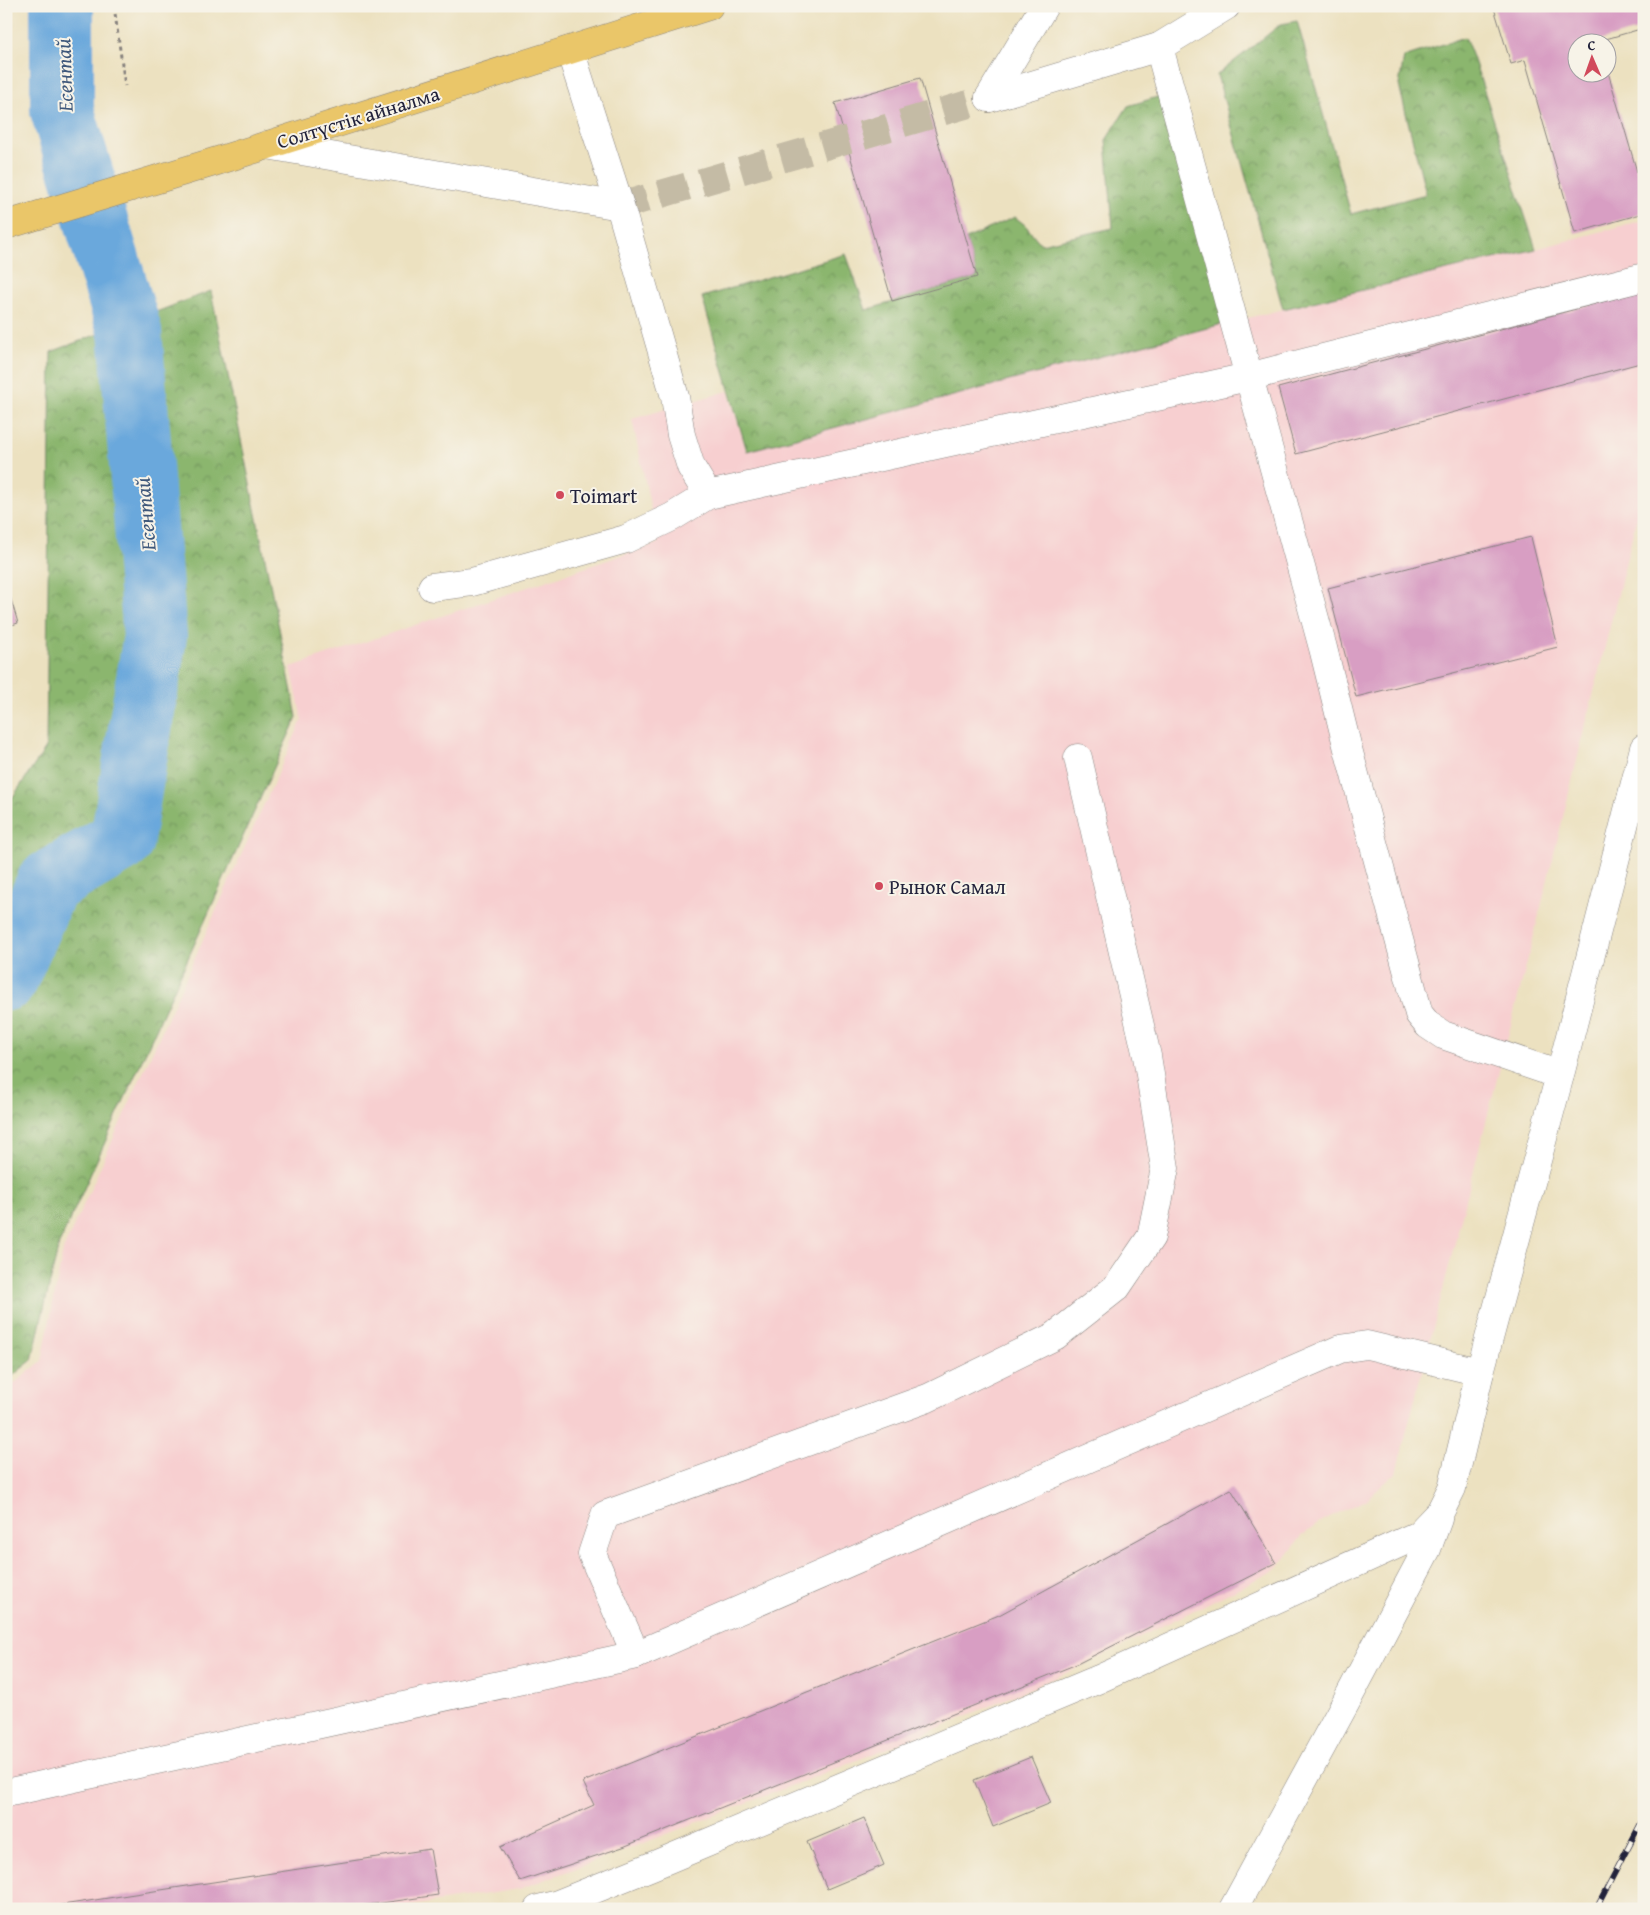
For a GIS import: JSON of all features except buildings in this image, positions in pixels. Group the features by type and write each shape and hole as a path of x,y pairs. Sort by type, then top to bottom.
{"main road":[{"name":"Солтүстік айналма","path":"14,223 709,6"}],"street":[{"path":"1044,6 989,98 1160,47 1226,6"},
{"path":"1160,47 1419,1014 1428,1025 1443,1035 1560,1075"},
{"path":"570,50 620,206 675,398 681,435 688,459 708,495"},
{"path":"267,145 620,206"},
{"path":"432,588 472,582 626,538 672,517 708,495 1248,377 1644,277"},
{"path":"1233,1909 1427,1549 1440,1512 1452,1488 1480,1372 1560,1075 1644,748"},
{"path":"636,1655 592,1554 605,1515 928,1398 1055,1336 1117,1287 1151,1236 1165,1168 1147,1056 1078,758"},
{"path":"6,1793 636,1655 1340,1349 1367,1345 1480,1372"},
{"path":"538,1909 558,1904 652,1866 1099,1679 1418,1535 1440,1512"}],"path":[{"path":"114,6 125,86"}],"shaded area":[{"path":"1644,220 1644,488 1536,927 1396,1473 1366,1500 1323,1520 1302,1536 1277,1569 1073,1670 924,1734 631,1848 519,1889 391,1909 6,1909 6,1390 42,1361 63,1250 302,720 291,667 658,543 632,419 728,391 746,451 1226,323 1536,249"}],"green space":[{"path":"1297,21 1351,214 1426,194 1399,85 1404,57 1465,37 1536,249 1283,309 1217,75 1281,24"},
{"path":"1167,94 1226,323 747,451 702,297 846,254 866,310 977,277 966,239 1015,217 1025,225 1041,244 1113,228 1106,140 1128,106"},
{"path":"211,291 297,717 59,1244 32,1360 6,1381 6,807 46,748 51,352"}],"waterway":[{"name":"Есентай","path":"6,979 48,883 122,840 155,636 130,332 62,110 62,6"}],"tunnel":[{"path":"620,206 989,98"}],"railway":[{"path":"1596,1909 1644,1817"}],"place":[{"name":"Toimart","path":"560,495"},
{"name":"Рынок Самал","path":"879,886"}]}
